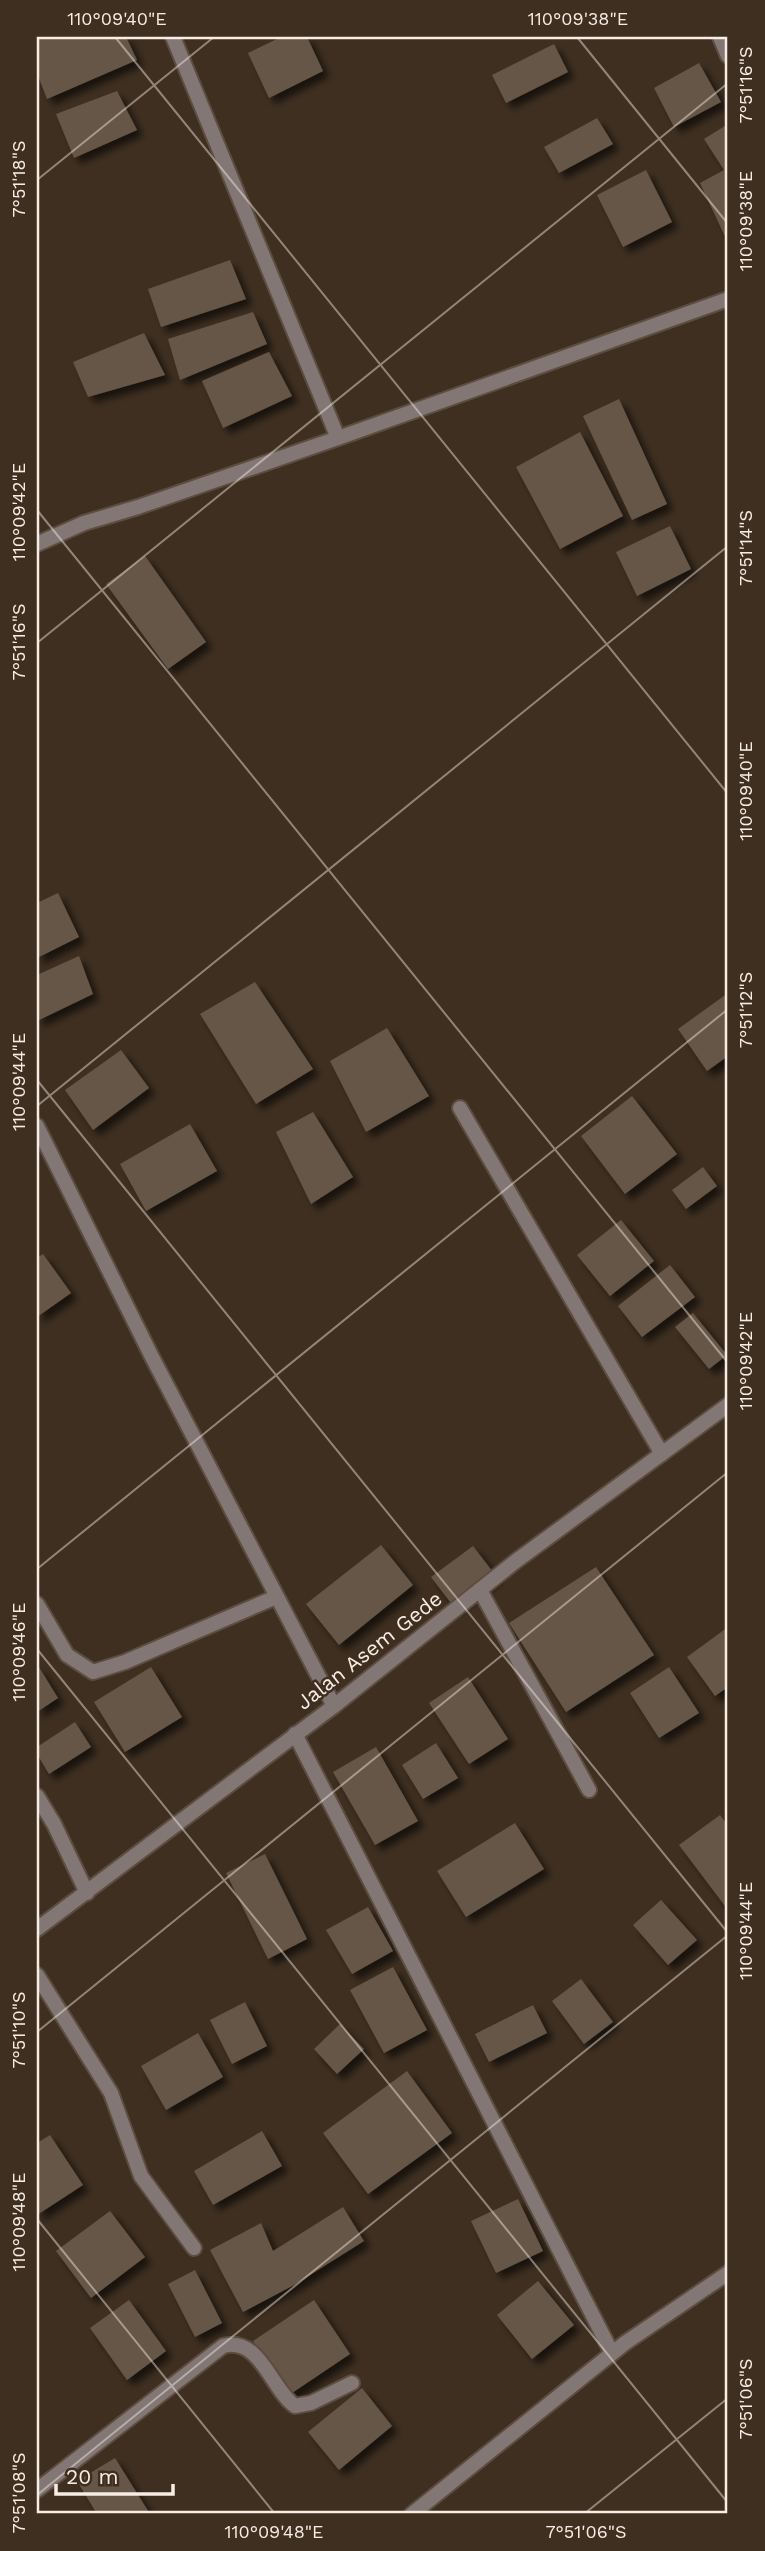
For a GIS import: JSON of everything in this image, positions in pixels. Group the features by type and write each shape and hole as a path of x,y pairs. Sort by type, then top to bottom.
{"street":[{"path":"173,37 338,438"},
{"path":"720,37 728,55"},
{"path":"37,544 84,523 338,438 728,299"},
{"path":"460,1108 662,1454"},
{"path":"37,1126 152,1357 334,1706"},
{"name":"Jalan Asem Gede","path":"37,1929 334,1706 480,1590 728,1405"},
{"path":"480,1590 589,1790"},
{"path":"37,1604 67,1655 93,1672 125,1662 276,1597"},
{"path":"295,1734 612,2353"},
{"path":"37,1796 54,1824 87,1893"},
{"path":"37,1975 111,2093 141,2176 194,2248"},
{"path":"412,2514 612,2353 688,2298 728,2273"},
{"path":"37,2490 223,2346 232,2343 244,2347 259,2359 286,2400 295,2406 311,2403 352,2383"}],"building":[{"path":"37,37 126,37 137,60 47,99 37,73"},
{"path":"281,37 307,37 323,71 269,98 248,53"},
{"path":"554,44 568,72 506,103 492,75"},
{"path":"699,63 721,102 674,127 654,88"},
{"path":"117,91 137,130 74,158 56,114"},
{"path":"597,118 613,144 559,173 544,147"},
{"path":"728,124 728,243 700,183 724,170 704,139"},
{"path":"646,170 672,222 623,247 597,195"},
{"path":"230,260 246,299 161,327 148,289"},
{"path":"253,312 267,344 180,380 168,339"},
{"path":"144,333 165,375 88,397 73,362"},
{"path":"269,352 292,396 223,428 202,381"},
{"path":"619,399 667,504 632,520 583,416"},
{"path":"580,432 623,516 560,549 516,467"},
{"path":"670,526 691,569 637,596 616,552"},
{"path":"145,556 206,642 168,669 106,584"},
{"path":"58,893 79,937 37,958 37,903"},
{"path":"79,956 93,994 37,1021 37,975"},
{"path":"255,982 313,1069 256,1104 200,1014"},
{"path":"728,993 728,1056 707,1071 678,1029"},
{"path":"387,1028 429,1096 366,1132 330,1061"},
{"path":"121,1050 149,1088 93,1130 65,1090"},
{"path":"632,1096 677,1154 625,1194 581,1136"},
{"path":"313,1112 353,1177 311,1204 276,1132"},
{"path":"190,1124 217,1171 146,1211 120,1164"},
{"path":"703,1167 717,1186 686,1209 672,1190"},
{"path":"621,1220 654,1261 610,1296 577,1255"},
{"path":"43,1254 71,1293 37,1317 37,1258"},
{"path":"670,1265 695,1297 642,1337 618,1306"},
{"path":"693,1313 727,1355 709,1369 675,1327"},
{"path":"381,1545 413,1585 339,1645 306,1604"},
{"path":"473,1546 496,1576 454,1607 431,1577"},
{"path":"596,1567 654,1655 566,1712 509,1623"},
{"path":"728,1627 728,1687 715,1696 687,1657"},
{"path":"37,1664 58,1698 37,1712"},
{"path":"151,1667 182,1717 125,1752 94,1702"},
{"path":"669,1667 699,1713 659,1738 630,1693"},
{"path":"468,1677 508,1739 469,1764 429,1703"},
{"path":"75,1722 91,1747 49,1774 37,1754 37,1747"},
{"path":"436,1743 458,1778 423,1799 402,1765"},
{"path":"376,1747 418,1821 375,1845 333,1772"},
{"path":"720,1815 728,1826 728,1904 725,1906 679,1845"},
{"path":"515,1823 544,1869 466,1917 437,1871"},
{"path":"265,1854 307,1939 268,1959 226,1873"},
{"path":"661,1900 697,1940 668,1965 633,1925"},
{"path":"368,1907 393,1951 352,1974 326,1930"},
{"path":"393,1967 427,2030 384,2053 350,1990"},
{"path":"581,1979 613,2022 584,2044 552,2001"},
{"path":"245,2002 267,2046 232,2064 210,2020"},
{"path":"533,2005 547,2033 489,2062 475,2034"},
{"path":"340,2024 364,2049 337,2074 314,2049"},
{"path":"198,2033 223,2077 166,2110 141,2066"},
{"path":"407,2071 452,2133 368,2194 323,2133"},
{"path":"262,2131 282,2166 213,2205 194,2171"},
{"path":"50,2135 83,2185 37,2215 37,2143"},
{"path":"518,2199 543,2251 496,2273 471,2221"},
{"path":"343,2207 364,2241 294,2285 243,2312 210,2250 261,2223 273,2251"},
{"path":"110,2211 145,2257 91,2298 56,2251"},
{"path":"195,2270 222,2323 195,2337 168,2284"},
{"path":"538,2281 574,2325 532,2359 497,2315"},
{"path":"129,2300 166,2351 127,2380 90,2328"},
{"path":"314,2300 350,2354 289,2395 253,2341"},
{"path":"362,2388 392,2426 339,2470 308,2432"},
{"path":"115,2458 150,2514 97,2514 77,2481"}]}
